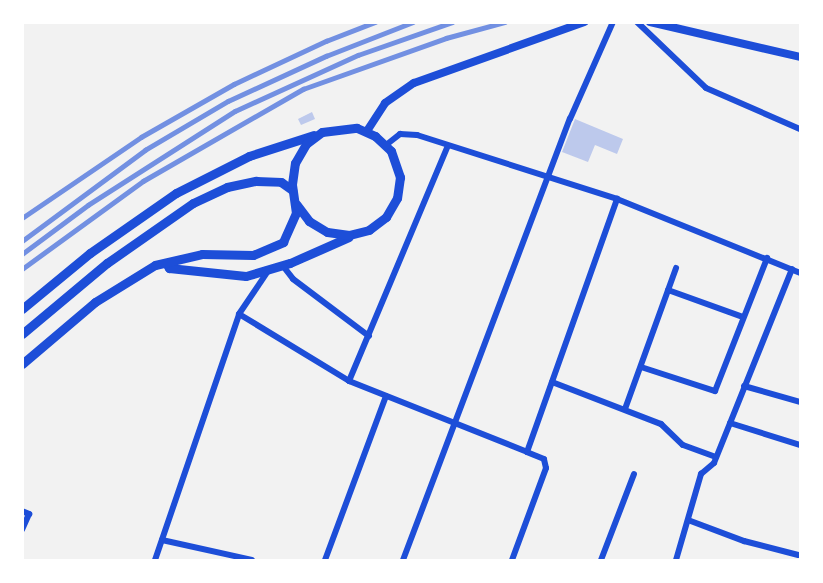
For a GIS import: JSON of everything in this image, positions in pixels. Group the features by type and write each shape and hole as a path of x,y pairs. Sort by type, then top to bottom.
{"main road":[{"path":"22,309 121,231 217,171 322,132 343,127 368,131 386,145 398,170 397,198 381,222 283,266 234,276 169,268 165,261"},
{"path":"322,132 298,156 292,190 296,204 321,230 356,234"},
{"path":"22,334 130,246 193,203 227,187 272,180 292,190"},
{"path":"165,261 169,264 202,254 242,256 267,251 288,235 296,204"},
{"path":"22,364 95,302 165,261"}],"street":[{"path":"368,131 385,103 406,87 584,22"},
{"path":"403,561 452,422 551,177 570,119 612,22"},
{"path":"637,22 706,88 801,129"},
{"path":"650,22 801,57"},
{"path":"386,145 405,133 551,177 617,199 801,273"},
{"path":"349,381 448,146"},
{"path":"527,452 617,199"},
{"path":"641,367 715,391 767,258"},
{"path":"283,266 293,279 369,336"},
{"path":"625,409 676,268"},
{"path":"676,561 701,474 710,469 716,457 792,269"},
{"path":"155,561 240,314 267,271"},
{"path":"668,290 743,316"},
{"path":"240,314 349,381 544,459 546,468 512,561"},
{"path":"552,382 661,424 683,445 716,457"},
{"path":"744,386 801,402"},
{"path":"325,561 386,396"},
{"path":"730,423 801,445"},
{"path":"601,561 634,474"},
{"path":"22,511 29,514 22,530"},
{"path":"688,520 744,541 800,553"},
{"path":"162,540 252,561"}],"building":[{"path":"312,112 315,119 301,125 298,119"},
{"path":"575,119 623,139 617,154 595,145 588,162 562,152"}],"railway":[{"path":"22,218 141,137 234,84 326,41 375,22"},
{"path":"22,241 145,150 228,101 326,56 413,22"},
{"path":"22,254 88,205 235,111 358,55 452,22"},
{"path":"22,269 143,181 303,89 446,38 505,22"}]}
